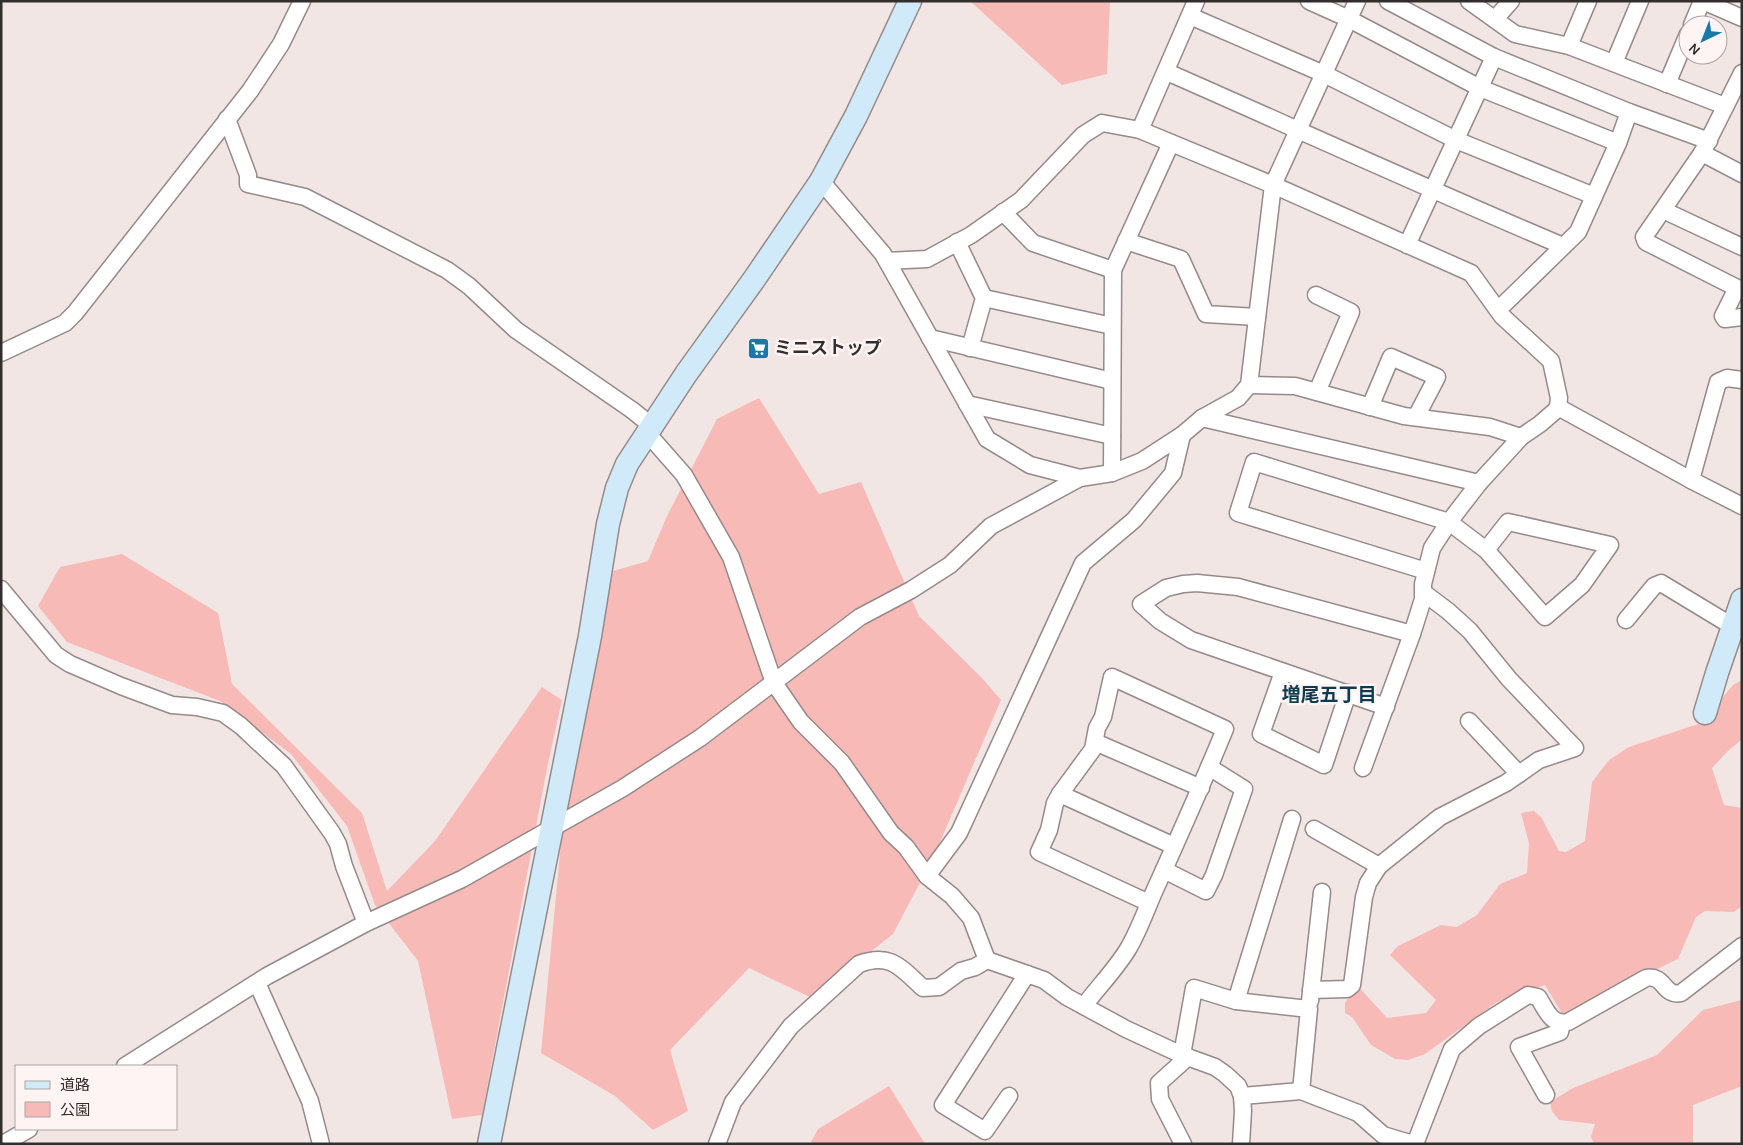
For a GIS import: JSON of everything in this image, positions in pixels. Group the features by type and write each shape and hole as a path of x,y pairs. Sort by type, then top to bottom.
{"street":[{"path":"1,353 65,323 73,315 250,92 281,44 302,1"},
{"path":"489,1144 590,636 608,524 617,488 627,464 686,374 755,278 821,181 856,116 910,1"},
{"path":"1309,1 1349,19 1480,88 1618,143"},
{"path":"127,1065 282,968 366,923 462,879 623,788 700,738 860,617 910,590 950,565 991,526 1080,478 1112,473 1142,461 1182,435 1202,418 1238,398 1249,385 1273,185 1357,1"},
{"path":"1388,1 1494,57 1629,112 1705,147 1742,174"},
{"path":"1469,1 1515,34 1569,46 1667,84 1732,103"},
{"path":"1495,20 1511,1"},
{"path":"1569,46 1588,1"},
{"path":"1614,63 1640,1"},
{"path":"1696,15 1702,1 1742,18"},
{"path":"1140,130 1193,9 1456,140 1594,196"},
{"path":"1407,245 1494,57"},
{"path":"1667,84 1678,58"},
{"path":"1166,72 1298,129 1433,191 1563,246"},
{"path":"1742,74 1732,103 1705,147 1644,237 1646,242 1737,288 1723,316 1725,319 1742,317"},
{"path":"1498,309 1578,232 1618,143 1629,112"},
{"path":"227,119 248,175 248,184 305,197 446,270 469,286 516,330 632,410 684,474 731,557 774,683 802,722 842,763 891,833 906,847 928,876 952,896 970,918 987,960"},
{"path":"887,262 927,259 957,242 1021,200 1083,135 1102,123 1140,130 1273,185 1471,273 1502,316 1551,362 1559,398 1558,406 1547,418 1521,437 1479,483 1432,548 1423,584 1424,593 1412,634 1363,768"},
{"path":"1112,473 1113,270 1171,143"},
{"path":"821,181 883,254 987,439 1030,465 1080,478"},
{"path":"1662,210 1742,247"},
{"path":"1003,212 1032,243 1113,270"},
{"path":"1126,240 1181,259 1206,314 1257,316"},
{"path":"957,242 984,298 970,348"},
{"path":"1316,295 1351,312 1317,392"},
{"path":"984,298 1112,326"},
{"path":"930,338 1112,381"},
{"path":"1370,407 1391,357 1437,377 1416,417"},
{"path":"1691,480 1718,382 1726,378 1742,380"},
{"path":"1249,385 1295,386 1370,407 1416,417 1490,428 1521,437"},
{"path":"967,404 1112,436"},
{"path":"1558,406 1691,480 1742,506"},
{"path":"1202,418 1479,483"},
{"path":"928,876 959,833 1084,563 1134,520 1173,473 1182,435"},
{"path":"1426,571 1238,514 1254,462 1449,522 1486,550 1545,617 1582,585 1610,545 1508,522 1486,550"},
{"path":"1386,707 1191,640 1160,621 1141,604 1166,588 1183,584 1197,583 1238,587 1412,634"},
{"path":"1626,620 1654,586 1661,583 1732,626"},
{"path":"1,589 56,655 70,664 120,686 172,705 197,707 223,713 284,766 338,844 344,866 366,923"},
{"path":"1311,990 1347,989 1352,985 1364,897 1368,883 1379,866 1440,817 1506,783 1539,760 1575,748 1509,679 1470,631 1424,593"},
{"path":"1705,713 1742,600"},
{"path":"1283,672 1261,734 1324,765 1348,693"},
{"path":"1084,1006 1128,949 1149,903 1164,870 1200,788 1225,728 1112,678 1103,717 1097,728 1093,749 1055,803 1049,830 1039,852 1149,903"},
{"path":"1469,721 1519,774"},
{"path":"1095,742 1200,788"},
{"path":"1164,870 1206,890 1214,875 1244,789 1209,767"},
{"path":"1060,794 1174,846"},
{"path":"1236,1001 1292,819"},
{"path":"1314,829 1379,866"},
{"path":"1301,1091 1322,892"},
{"path":"1242,1096 1301,1091 1358,1114 1383,1135 1414,1144 1452,1049 1467,1036 1528,995 1538,997 1552,1020 1562,1023 1568,1022 1646,978 1657,978 1670,992 1675,994 1681,993 1742,946"},
{"path":"716,1144 733,1102 790,1026 859,964 870,960 885,959 897,964 923,988 939,987 961,971 987,960 1044,980 1067,998 1185,1056 1215,1067 1238,1086 1242,1096 1241,1144"},
{"path":"1009,1096 985,1131 943,1105 1027,974"},
{"path":"257,983 310,1101 321,1144"},
{"path":"1183,1144 1160,1099 1159,1083 1185,1056 1194,988 1236,1001 1309,1009"},
{"path":"1546,1095 1519,1047 1560,1032 1562,1023"},
{"path":"3,1144 27,1130"}],"green space":[{"path":"970,1 1110,1 1107,74 1062,85"},
{"path":"759,398 819,494 861,482 919,616 982,678 1001,700 935,854 893,934 812,998 749,968 670,1050 688,1111 653,1130 615,1096 541,1053 561,843 613,571 648,561 666,518 717,419"},
{"path":"122,554 218,613 232,684 362,813 387,891 435,841 542,687 562,700 547,768 482,1115 452,1119 418,961 375,905 347,826 291,754 220,701 67,642 38,606 60,567"},
{"path":"1742,680 1742,739 1712,768 1724,805 1742,808 1742,906 1734,912 1705,911 1696,917 1678,959 1563,1015 1545,985 1497,1002 1425,1054 1408,1060 1395,1059 1371,1045 1352,1017 1345,1013 1345,1003 1357,985 1387,1018 1426,1013 1436,1000 1390,955 1398,946 1441,925 1457,927 1477,915 1500,884 1527,873 1529,843 1521,813 1534,811 1541,817 1559,851 1566,852 1585,841 1592,782 1609,760 1629,747 1701,723 1733,685"},
{"path":"1742,1000 1742,1086 1693,1105 1693,1144 1594,1144 1591,1137 1595,1124 1559,1120 1552,1111 1550,1102 1573,1088 1657,1055 1703,1010"},
{"path":"889,1086 925,1144 810,1144 818,1129"}],"place":[{"name":"ミニストップ","path":"758,348"}],"district":[{"name":"増尾五丁目","path":"1329,694"}]}
